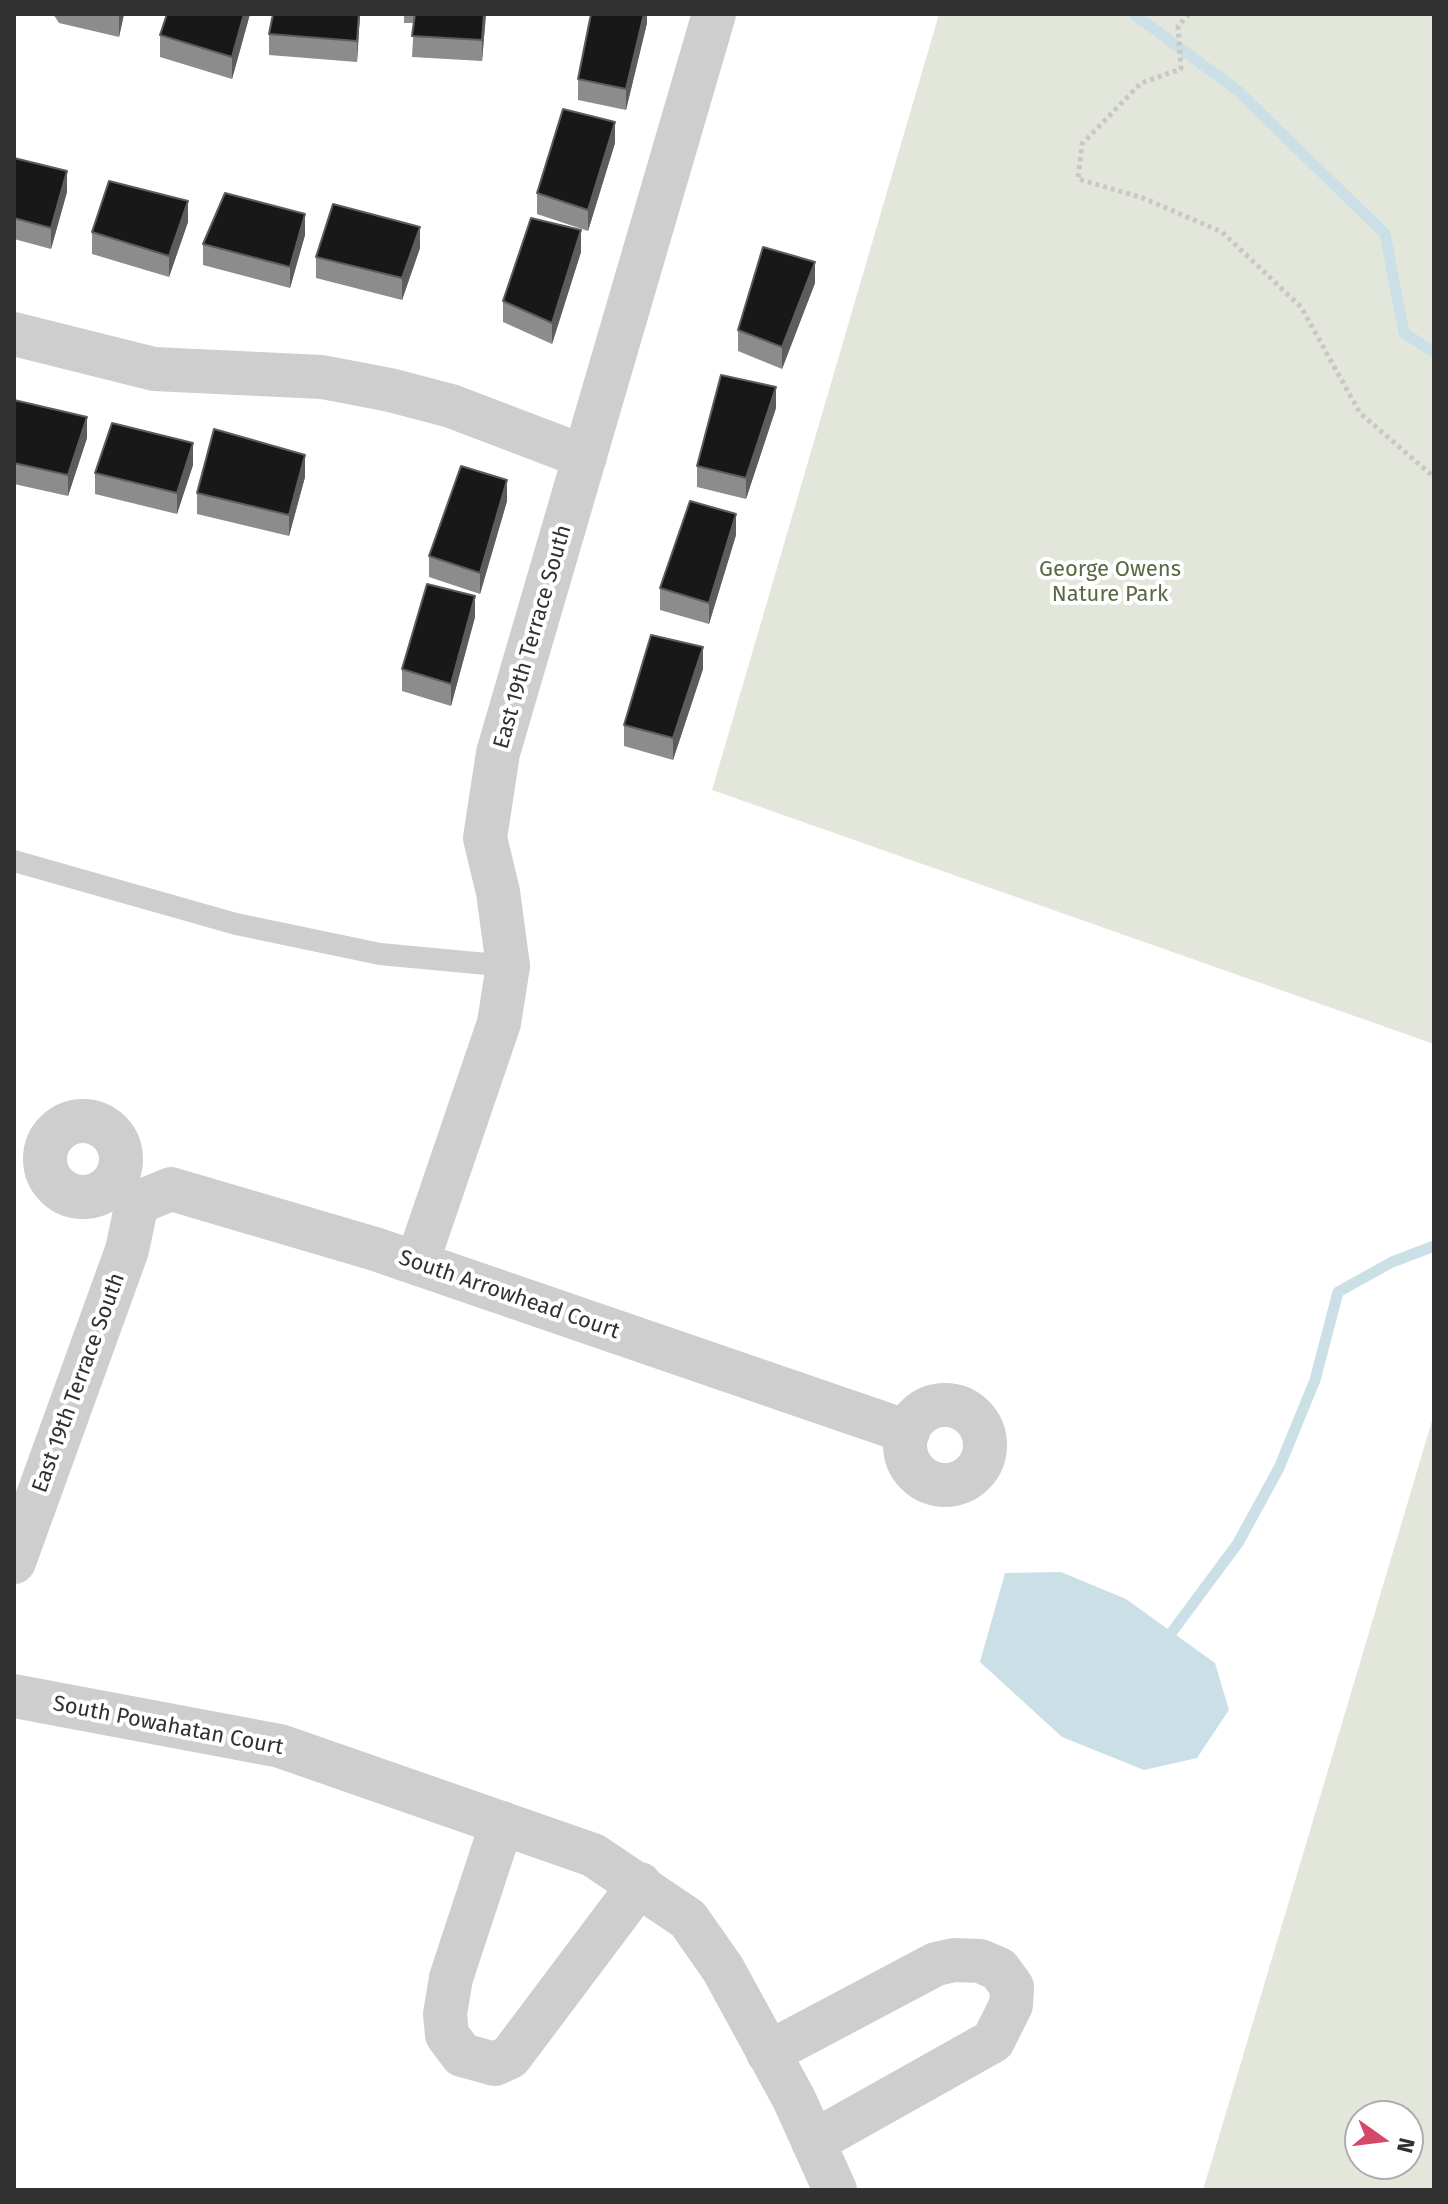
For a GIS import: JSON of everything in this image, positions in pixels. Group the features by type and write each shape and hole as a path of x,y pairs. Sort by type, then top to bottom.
{"street":[{"name":"East 19th Terrace South","path":"417,1263 499,1023 508,966 498,892 485,838 498,753 714,14"},
{"path":"14,334 154,369 322,377 390,390 451,406 585,457"},
{"name":"South Arrowhead Court","path":"125,1193 171,1189 417,1263 908,1432"},
{"name":"East 19th Terrace South","path":"14,1562 127,1250 125,1193"},
{"name":"South Powahatan Court","path":"18,1708 280,1746 593,1855 688,1919 723,1969 835,2190"},
{"path":"502,1823 451,1978 445,2014 447,2035 462,2055 495,2064 510,2057 640,1884"},
{"path":"768,2053 936,1964 954,1960 980,1961 999,1969 1012,1987 1011,2005 993,2041 813,2142"}],"lane":[{"path":"14,861 236,924 380,954 508,966"}],"path":[{"path":"1189,14 1178,26 1181,69 1141,83 1082,144 1078,179 1143,198 1222,232 1301,307 1360,413 1434,477"}],"green space":[{"name":"George Owens Nature Park","path":"939,14 1434,14 1434,1044 712,790"},
{"path":"1434,1414 1434,2190 1203,2190"}],"shaded area":[{"path":"1061,1572 1126,1599 1215,1663 1229,1710 1197,1758 1144,1770 1062,1737 980,1662 1005,1573"}],"building":[{"path":"167,14 244,14 232,57 160,35"},
{"path":"273,14 359,14 357,41 269,34"},
{"path":"415,14 484,14 482,40 412,36"},
{"path":"591,14 644,14 626,89 578,79"},
{"path":"563,109 615,122 588,210 537,193"},
{"path":"14,158 67,171 51,228 14,218"},
{"path":"109,181 188,201 169,256 92,232"},
{"path":"225,193 305,214 290,267 203,244"},
{"path":"333,204 420,227 402,278 316,257"},
{"path":"531,218 581,230 552,323 503,301"},
{"path":"763,247 815,262 782,347 738,330"},
{"path":"721,375 776,387 746,478 697,466"},
{"path":"14,400 87,417 68,475 14,463"},
{"path":"112,423 193,443 177,493 95,473"},
{"path":"214,429 305,455 289,515 197,493"},
{"path":"461,466 507,480 480,573 429,556"},
{"path":"690,501 736,514 709,603 660,588"},
{"path":"427,584 475,596 451,684 402,669"},
{"path":"651,635 703,647 673,738 624,725"}],"waterway":[{"path":"1134,14 1238,91 1385,234 1404,333 1434,352"},
{"path":"1172,1632 1238,1543 1279,1468 1315,1380 1338,1292 1392,1262 1434,1246"}]}
